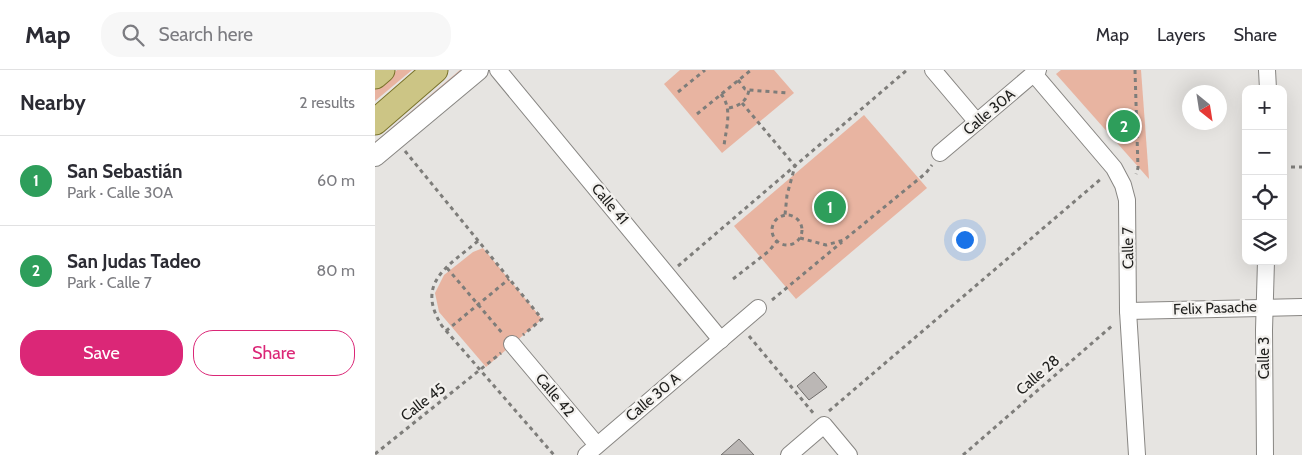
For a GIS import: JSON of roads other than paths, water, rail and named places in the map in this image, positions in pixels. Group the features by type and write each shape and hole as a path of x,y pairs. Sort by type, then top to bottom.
{"main road":[{"path":"375,76 382,70"},
{"path":"375,122 435,70"}],"street":[{"path":"375,156 478,70"},
{"name":"Calle 41","path":"498,70 721,340"},
{"path":"933,70 977,122"},
{"path":"1267,70 1268,85"},
{"name":"Calle 30A","path":"940,153 1036,72"},
{"name":"Calle 7","path":"1036,72 1114,168 1123,185 1127,200 1128,311 1137,455"},
{"name":"Calle 3","path":"1265,455 1267,265"},
{"name":"Felix Pasache","path":"1128,311 1302,307"},
{"path":"721,340 758,308"},
{"name":"Calle 30 A","path":"591,450 721,340"},
{"name":"Calle 42","path":"512,344 591,450"},
{"path":"789,455 821,422 849,455"}],"place":[{"name":"San Judas Tadeo","path":"1124,126"},
{"name":"San Sebastián","path":"830,207"}]}
